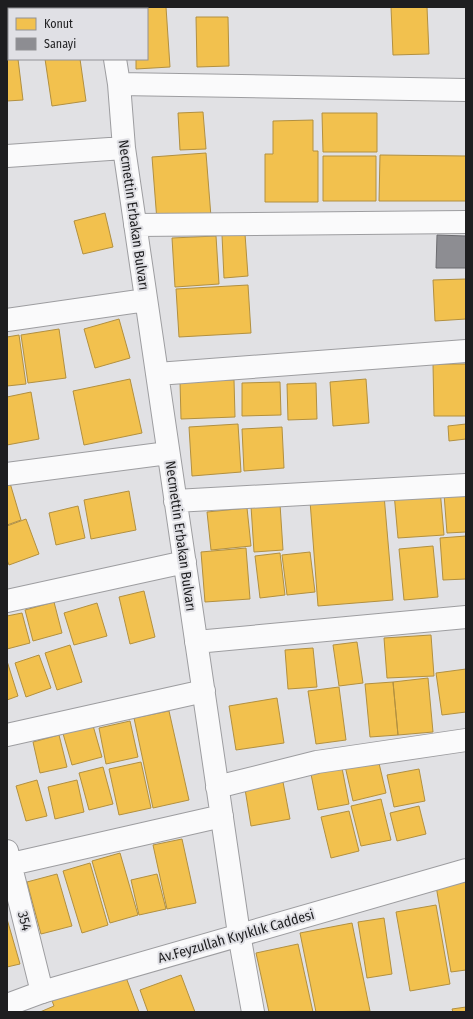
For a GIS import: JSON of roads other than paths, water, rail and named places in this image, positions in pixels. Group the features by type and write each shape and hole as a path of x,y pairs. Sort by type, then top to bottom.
{"street":[{"name":"Necmettin Erbakan Bulvarı","path":"115,60 119,84 124,148 168,453 239,934 253,1012"},
{"path":"119,84 466,90"},
{"path":"7,156 124,148"},
{"path":"135,225 466,222"},
{"path":"7,320 146,300"},
{"path":"157,374 466,351"},
{"path":"7,474 168,453"},
{"path":"176,501 466,485"},
{"path":"7,602 184,562"},
{"path":"196,642 466,616"},
{"path":"7,734 204,691"},
{"path":"218,787 317,762 466,740"},
{"path":"8,860 222,816"},
{"name":"354","path":"8,860 42,992"},
{"name":"Av.Feyzullah Kıyıklık Caddesi","path":"7,1005 42,992 239,934 466,870"}]}
